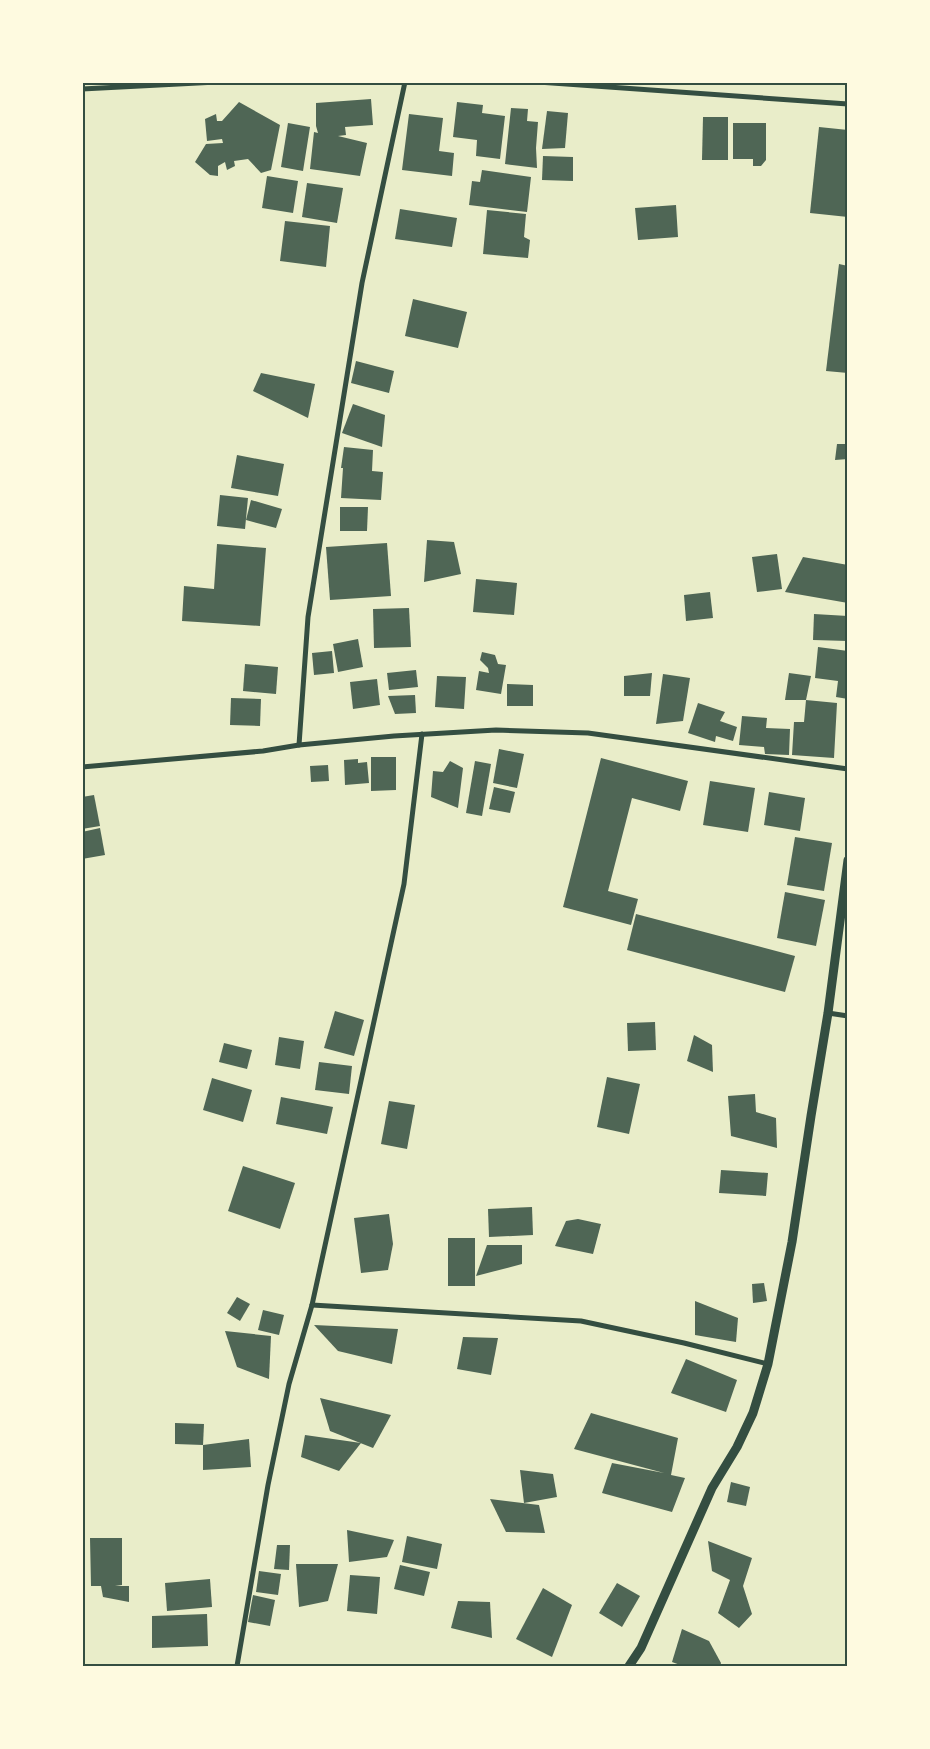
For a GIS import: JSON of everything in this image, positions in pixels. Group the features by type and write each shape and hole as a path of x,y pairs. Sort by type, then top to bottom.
{"street":[{"path":"82,89 217,82"},
{"path":"299,745 308,617 362,283 406,82"},
{"path":"538,82 848,104"},
{"path":"82,767 263,751 299,745 422,734 496,730 588,734 848,769"},
{"path":"237,1666 270,1476 289,1384 312,1306 404,884 422,734"},
{"path":"629,1666 641,1648 712,1488 737,1447 753,1413 768,1364 792,1242 828,1013 848,860"},
{"path":"828,1013 848,1016"},
{"path":"312,1306 581,1321 684,1343 768,1364"}],"building":[{"path":"371,99 373,125 345,127 346,135 338,136 367,143 360,176 310,169 314,132 318,133 316,126 316,103"},
{"path":"239,102 280,125 271,170 261,173 248,159 234,161 235,166 227,170 225,162 218,166 218,176 210,175 195,162 206,144 223,143 222,139 207,141 205,119 216,114 217,121 222,121"},
{"path":"457,102 483,105 482,113 505,116 500,159 476,156 477,140 453,137"},
{"path":"511,108 528,109 527,121 538,122 537,168 505,164"},
{"path":"547,111 568,113 565,148 542,149"},
{"path":"409,114 443,118 439,151 454,153 452,176 402,170"},
{"path":"703,117 728,117 728,160 702,160"},
{"path":"288,123 310,127 303,171 281,167"},
{"path":"733,123 766,123 766,160 761,166 753,166 753,159 733,159"},
{"path":"819,127 848,130 848,217 810,213"},
{"path":"543,156 573,157 573,181 542,180"},
{"path":"482,170 531,177 527,212 469,205 472,181 480,182"},
{"path":"267,176 298,181 293,213 262,208"},
{"path":"307,183 343,188 337,223 302,217"},
{"path":"676,205 678,237 638,240 635,208"},
{"path":"400,209 457,218 452,247 395,239"},
{"path":"487,210 526,214 524,237 530,240 528,258 483,254"},
{"path":"285,221 330,226 326,267 280,261"},
{"path":"839,264 848,266 848,373 826,371"},
{"path":"413,299 467,312 458,348 405,336"},
{"path":"356,361 394,371 389,393 351,383"},
{"path":"261,373 315,384 308,418 253,391"},
{"path":"353,404 385,415 382,447 342,433"},
{"path":"837,444 848,444 848,459 835,460"},
{"path":"344,447 373,450 372,471 383,472 381,500 341,498 343,468 341,468"},
{"path":"237,455 284,464 278,496 231,488"},
{"path":"220,495 248,498 245,529 217,526"},
{"path":"251,500 282,509 276,528 246,520"},
{"path":"340,507 368,507 367,531 340,531"},
{"path":"427,540 454,542 461,574 424,582"},
{"path":"387,543 391,596 330,600 326,547"},
{"path":"217,544 266,548 260,626 182,621 184,586 214,589"},
{"path":"777,554 782,589 757,592 752,557"},
{"path":"803,557 848,565 848,603 785,592"},
{"path":"476,579 517,583 514,615 473,612"},
{"path":"710,592 713,618 686,621 684,595"},
{"path":"409,608 411,647 374,648 373,609"},
{"path":"814,614 848,616 848,641 813,640"},
{"path":"358,639 363,667 338,672 333,644"},
{"path":"818,647 848,651 848,699 836,697 838,681 815,678"},
{"path":"332,651 334,673 314,675 312,653"},
{"path":"482,652 495,655 498,664 506,665 501,694 476,690 479,671 489,673 488,668 480,660"},
{"path":"245,664 278,667 276,694 243,691"},
{"path":"416,670 418,687 389,690 387,673"},
{"path":"652,673 650,696 624,696 624,676"},
{"path":"789,673 811,676 806,700 785,700"},
{"path":"663,674 690,678 683,721 656,724"},
{"path":"437,676 466,677 464,709 435,707"},
{"path":"377,679 380,705 353,709 350,682"},
{"path":"507,684 533,685 533,706 507,706"},
{"path":"415,695 416,713 395,714 388,696"},
{"path":"231,698 261,699 260,726 230,725"},
{"path":"806,700 837,703 834,758 792,755 794,722 804,722"},
{"path":"698,703 725,712 720,721 737,727 733,741 716,736 715,742 688,733"},
{"path":"742,716 767,718 766,728 790,729 789,755 765,754 764,747 739,745"},
{"path":"499,749 524,754 517,788 493,783"},
{"path":"371,757 396,757 396,790 371,791"},
{"path":"601,758 688,781 680,811 632,798 608,891 638,899 631,925 563,907"},
{"path":"358,759 358,763 367,762 369,783 345,785 344,760"},
{"path":"450,761 463,768 458,808 431,797 433,771 443,772"},
{"path":"475,761 491,764 482,816 466,813"},
{"path":"328,765 329,781 311,782 310,766"},
{"path":"710,781 755,788 748,832 703,825"},
{"path":"494,787 515,792 510,813 489,809"},
{"path":"769,792 805,798 800,831 764,825"},
{"path":"94,795 100,826 82,829 82,797"},
{"path":"100,828 105,855 82,859 82,832"},
{"path":"795,837 832,843 824,891 787,885"},
{"path":"785,892 825,900 816,946 777,938"},
{"path":"636,914 795,956 785,992 627,950"},
{"path":"335,1011 364,1020 354,1056 324,1048"},
{"path":"655,1022 656,1050 628,1051 627,1023"},
{"path":"694,1035 712,1045 713,1072 687,1061"},
{"path":"279,1037 304,1041 300,1069 275,1065"},
{"path":"224,1043 252,1050 247,1069 219,1062"},
{"path":"319,1062 352,1066 349,1094 315,1090"},
{"path":"607,1077 640,1084 629,1134 597,1127"},
{"path":"212,1078 252,1090 243,1122 203,1110"},
{"path":"755,1094 756,1112 776,1118 777,1148 731,1136 728,1096"},
{"path":"281,1097 333,1107 327,1134 276,1124"},
{"path":"389,1101 415,1105 407,1149 381,1144"},
{"path":"243,1166 295,1183 280,1229 228,1211"},
{"path":"721,1170 768,1173 766,1196 719,1193"},
{"path":"532,1207 533,1235 489,1237 488,1209"},
{"path":"389,1214 393,1244 388,1270 361,1273 354,1218"},
{"path":"578,1219 601,1224 593,1254 555,1246 566,1221"},
{"path":"448,1238 475,1238 475,1286 448,1286"},
{"path":"487,1245 522,1245 522,1264 476,1276"},
{"path":"764,1283 767,1301 753,1303 752,1284"},
{"path":"237,1297 250,1304 240,1321 227,1313"},
{"path":"695,1301 738,1318 736,1342 695,1335"},
{"path":"263,1310 284,1315 279,1335 258,1330"},
{"path":"314,1325 398,1329 392,1364 338,1351"},
{"path":"225,1331 271,1336 269,1379 237,1367"},
{"path":"463,1337 498,1338 491,1375 457,1369"},
{"path":"686,1359 737,1380 726,1412 671,1393"},
{"path":"320,1398 391,1415 373,1448 330,1431"},
{"path":"591,1413 678,1438 671,1475 685,1478 672,1512 602,1493 612,1463 664,1473 574,1449"},
{"path":"175,1423 204,1424 203,1445 175,1444"},
{"path":"305,1435 361,1443 339,1471 301,1457"},
{"path":"249,1439 251,1467 203,1470 203,1445"},
{"path":"520,1470 553,1474 557,1497 524,1503"},
{"path":"731,1482 750,1487 746,1506 727,1502"},
{"path":"490,1499 539,1505 545,1533 506,1532"},
{"path":"347,1530 394,1540 387,1557 349,1562"},
{"path":"407,1536 442,1544 437,1569 402,1562"},
{"path":"90,1538 122,1538 122,1585 115,1586 129,1586 129,1602 103,1597 101,1586 91,1586"},
{"path":"708,1541 752,1558 743,1586 752,1614 739,1628 718,1613 730,1580 712,1571"},
{"path":"277,1545 290,1545 289,1570 274,1569"},
{"path":"296,1564 338,1564 328,1601 299,1607"},
{"path":"400,1565 430,1572 424,1596 394,1589"},
{"path":"259,1571 281,1574 278,1595 256,1592"},
{"path":"350,1575 380,1577 377,1614 347,1611"},
{"path":"210,1579 212,1607 167,1611 165,1583"},
{"path":"617,1583 640,1596 622,1627 599,1613"},
{"path":"543,1588 572,1605 552,1657 516,1639"},
{"path":"253,1595 275,1600 270,1626 248,1622"},
{"path":"458,1601 490,1602 492,1638 451,1628"},
{"path":"207,1614 208,1646 152,1648 152,1616"},
{"path":"682,1629 709,1641 721,1663 720,1666 683,1666 672,1662"}]}
